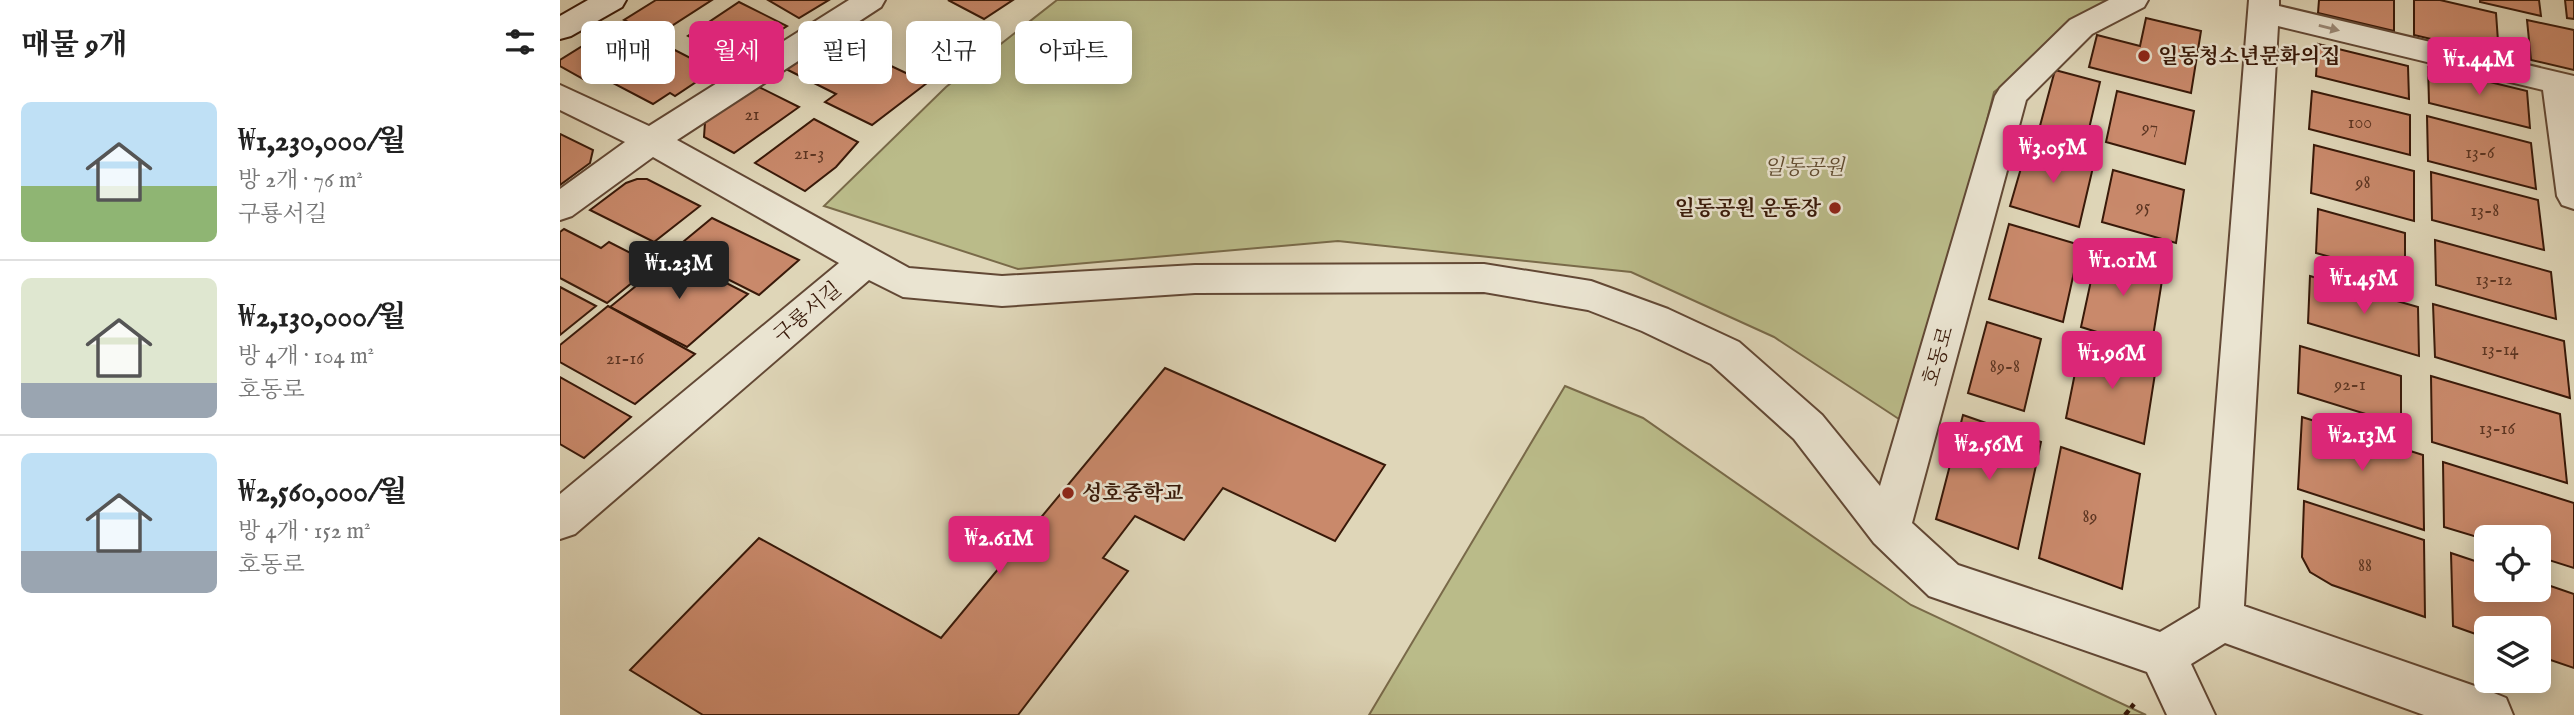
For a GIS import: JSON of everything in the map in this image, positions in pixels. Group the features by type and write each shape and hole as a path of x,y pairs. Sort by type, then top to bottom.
{"street":[{"path":"560,29 611,0"},
{"path":"560,207 650,141 870,0"},
{"name":"호동로","path":"1889,529 2011,96 2081,27 2133,0"},
{"path":"2221,620 2263,6 2566,85 2574,196"},
{"name":"구룡서길","path":"560,96 650,141 865,263 560,520"},
{"path":"865,263 903,282 1002,291 1195,279 1484,278 1591,296 1656,320 1724,353 1808,427 1889,529 1944,581 2163,655 2191,715"},
{"path":"2163,655 2221,620"},
{"path":"2221,620 2488,715"}],"green space":[{"name":"일동공원","path":"1057,0 2109,0 1994,92 1911,427 1774,337 1631,272 1338,241 1018,269 824,206 950,84 1001,84 1001,44 1015,33 1015,84 1132,84 1132,21 1030,21"},
{"path":"1565,386 1643,418 1911,605 2146,715 1369,715"}],"building":[{"path":"656,0 712,0 675,24 675,21 624,20"},
{"path":"768,0 829,0 799,18"},
{"path":"948,0 1013,0 984,19"},
{"path":"2319,0 2394,0 2394,31 2318,13"},
{"path":"2414,0 2440,0 2496,13 2499,55 2414,35"},
{"path":"2539,0 2541,16 2480,2"},
{"path":"2565,0 2574,0 2574,19 2567,18"},
{"path":"739,2 777,21 710,21"},
{"name":"일동청소년문화의집","path":"2146,18 2201,31 2191,93 2089,67 2097,35 2140,46"},
{"path":"2527,20 2574,30 2574,70 2531,60"},
{"path":"2318,44 2408,66 2409,99 2316,76"},
{"path":"581,47 581,78 560,66 560,60"},
{"path":"675,50 689,57 689,84 693,84 675,96 670,93 653,104 615,84 675,84"},
{"path":"798,59 798,75 784,68"},
{"path":"892,66 906,73 906,84 926,84 872,125 825,102 836,94 816,84 892,84"},
{"path":"2428,67 2527,91 2530,128 2429,103"},
{"path":"2055,70 2100,82 2084,150 2037,137"},
{"path":"757,86 799,107 734,153 704,137 705,122"},
{"path":"2117,91 2194,111 2185,164 2106,142"},
{"path":"2312,91 2410,115 2410,155 2309,129"},
{"path":"2427,116 2531,143 2536,189 2428,161"},
{"path":"814,119 858,142 836,167 805,191 755,163"},
{"path":"560,134 593,150 590,163 560,185"},
{"path":"2028,144 2094,163 2079,227 2010,206"},
{"path":"2314,145 2414,171 2414,221 2311,193"},
{"path":"2113,170 2184,190 2176,243 2102,222"},
{"path":"2431,172 2538,200 2544,250 2432,220"},
{"path":"647,179 700,206 654,242 590,210 626,183"},
{"path":"2318,209 2405,233 2405,278 2316,253"},
{"path":"712,218 799,260 759,295 672,251"},
{"path":"2009,224 2080,245 2063,322 1989,299"},
{"path":"564,229 601,248 609,242 654,265 607,303 560,278 560,232"},
{"path":"2435,240 2551,272 2556,319 2436,285"},
{"path":"2098,248 2164,268 2151,349 2081,327"},
{"path":"673,256 748,294 687,347 610,307"},
{"path":"2310,276 2418,307 2419,356 2308,323"},
{"path":"560,287 596,306 560,335"},
{"path":"2433,304 2564,341 2570,398 2435,357"},
{"path":"608,306 695,354 635,404 560,362 560,345"},
{"path":"1987,322 2041,339 2024,411 1968,393"},
{"path":"2082,338 2157,361 2144,444 2066,418"},
{"path":"2300,346 2401,376 2401,425 2298,393"},
{"path":"1165,368 1385,465 1335,541 1223,488 1184,540 1135,516 1103,558 1128,571 1018,715 703,715 630,670 759,538 941,638"},
{"path":"2431,376 2560,414 2567,483 2432,442"},
{"path":"560,377 631,417 584,458 560,444"},
{"path":"1963,415 2041,442 2018,549 1936,519"},
{"path":"2302,417 2423,455 2424,530 2298,489"},
{"path":"2061,447 2140,474 2122,589 2039,558"},
{"path":"2443,462 2574,503 2574,568 2551,561 2551,525 2474,525 2474,536 2444,527"},
{"path":"2304,501 2424,540 2425,617 2332,585 2310,572 2302,557"},
{"path":"2451,553 2474,561 2474,602 2551,602 2551,586 2574,594 2574,668 2551,660 2551,616 2474,616 2474,633 2453,626"}],"place":[{"name":"일동청소년문화의집","path":"2144,56"},
{"name":"일동공원 운동장","path":"1835,208"},
{"name":"성호중학교","path":"1068,493"}]}
